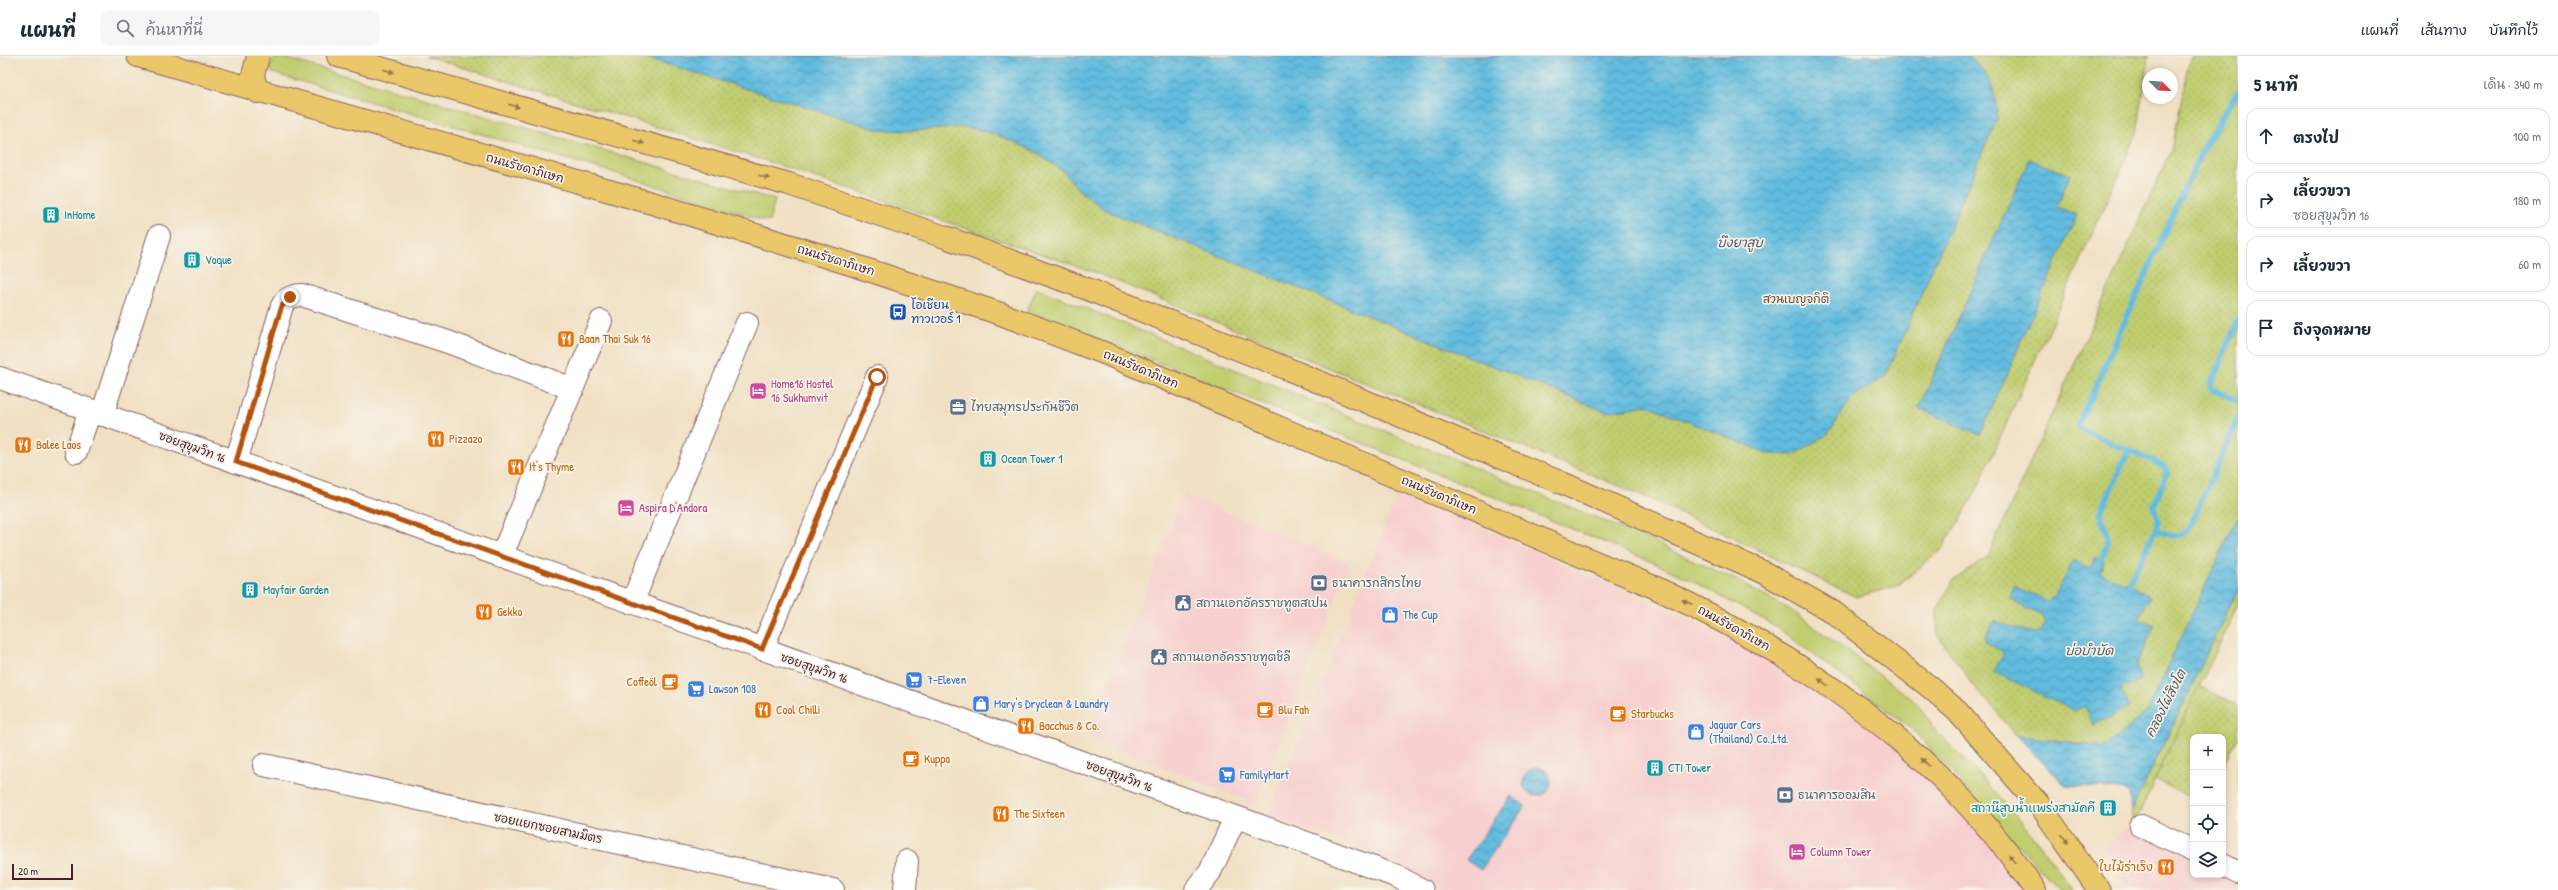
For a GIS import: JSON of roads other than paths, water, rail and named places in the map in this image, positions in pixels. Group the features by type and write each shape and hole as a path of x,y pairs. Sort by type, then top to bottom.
{"main road":[{"path":"257,92 253,75 258,56"},
{"path":"338,56 789,184 967,245 1090,290 1291,370 1562,483 1763,572 1833,612 1931,688 1957,711 2042,808 2098,890"},
{"name":"ถนนรัชดาภิเษก","path":"145,57 257,92 654,204 850,264 1001,314 1104,353 1654,587 1709,612 1753,637 1858,707 1915,753 1950,785 1999,841 2035,890"}],"street":[{"path":"76,452 96,413 159,236"},
{"path":"236,462 282,306 285,300 302,294 448,342 573,389"},
{"path":"501,557 601,321"},
{"path":"632,603 747,323"},
{"path":"762,649 877,377"},
{"name":"ซอยสุขุมวิท 16","path":"0,378 1360,862 1398,877 1422,890"},
{"name":"ซอยแยกซอยสามมิตร","path":"264,765 833,890"},
{"path":"1196,890 1210,872 1235,818"},
{"path":"2141,826 2190,850"},
{"path":"905,890 907,861"},
{"path":"2226,866 2238,872"}],"water":[{"name":"บึงยาสูบ","path":"640,56 1969,56 1982,69 1987,77 1993,92 1997,119 1886,376 1852,398 1828,434 1793,455 1769,454 1647,405 1607,412 1105,210 1080,191 1063,171 1034,151 992,133 964,127 914,131 880,130"},
{"path":"2029,159 2070,175 2057,207 2077,215 1980,435 1919,408"},
{"name":"คลองไผ่สิงโต","path":"2238,516 2238,588 2131,813 2129,792 2120,789 2065,785 2016,735 2105,747 2146,713"},
{"name":"บ่อบำบัด","path":"2096,557 2104,560 2100,573 2124,584 2127,582 2148,595 2149,600 2139,618 2154,625 2137,664 2143,679 2121,689 2130,707 2094,725 2085,706 2075,711 1994,672 2004,652 1986,643 1985,639 1994,621 2035,634 2041,632 2045,624 2042,616 2010,600 2014,586 2049,601 2055,596 2072,564 2075,562 2088,568 2092,566"},
{"path":"1537,768 1547,772 1551,782 1547,792 1537,796 1527,792 1523,782 1527,772"},
{"path":"1511,796 1525,806 1481,870 1466,860"}],"waterway":[{"path":"2127,590 2159,522 2154,506 2167,473 2164,466 2087,432 2080,428 2079,423 2205,144 2238,92"},
{"path":"2238,321 2210,385 2211,389 2238,401"},
{"path":"2155,529 2170,535 2178,536 2185,532 2189,527 2238,418"},
{"path":"2097,566 2107,543 2101,511 2129,450"}],"place":[{"name":"InHome","path":"51,215"},
{"name":"Voque","path":"192,260"},
{"name":"โอเชียน ทาวเวอร์ 1","path":"898,312"},
{"name":"Baan Thai Suk 16","path":"566,339"},
{"name":"Home16 Hostel 16 Sukhumvit","path":"758,391"},
{"name":"ไทยสมุทรประกันชีวิต","path":"958,407"},
{"name":"Pizzazo","path":"436,439"},
{"name":"Balee Laos","path":"23,445"},
{"name":"Ocean Tower 1","path":"988,459"},
{"name":"It's Thyme","path":"516,467"},
{"name":"Aspira D'Andora","path":"626,508"},
{"name":"ธนาคารกสิกรไทย","path":"1319,583"},
{"name":"Mayfair Garden","path":"250,590"},
{"name":"สถานเอกอัครราชทูตสเปน","path":"1183,603"},
{"name":"Gekko","path":"484,612"},
{"name":"The Cup","path":"1390,615"},
{"name":"สถานเอกอัครราชทูตชิลี","path":"1159,657"},
{"name":"7-Eleven","path":"914,680"},
{"name":"Coffeöl","path":"670,682"},
{"name":"Lawson 108","path":"696,689"},
{"name":"Mary's Dryclean & Laundry","path":"981,704"},
{"name":"Cool Chilli","path":"763,710"},
{"name":"Blu Fah","path":"1265,710"},
{"name":"Starbucks","path":"1618,714"},
{"name":"Bacchus & Co.","path":"1026,726"},
{"name":"Jaguar Cars (Thailand) Co.,Ltd.","path":"1696,732"},
{"name":"Kuppa","path":"911,759"},
{"name":"CTI Tower","path":"1655,768"},
{"name":"FamilyMart","path":"1227,775"},
{"name":"ธนาคารออมสิน","path":"1785,795"},
{"name":"สถานีสูบน้ำแพร่งสามัคคี","path":"2108,808"},
{"name":"The Sixteen","path":"1001,814"},
{"name":"Column Tower","path":"1797,852"},
{"name":"ใบไม้ร่าเริง","path":"2166,867"}],"park label":[{"name":"สวนเบญจกิติ","path":"1796,299"}]}
